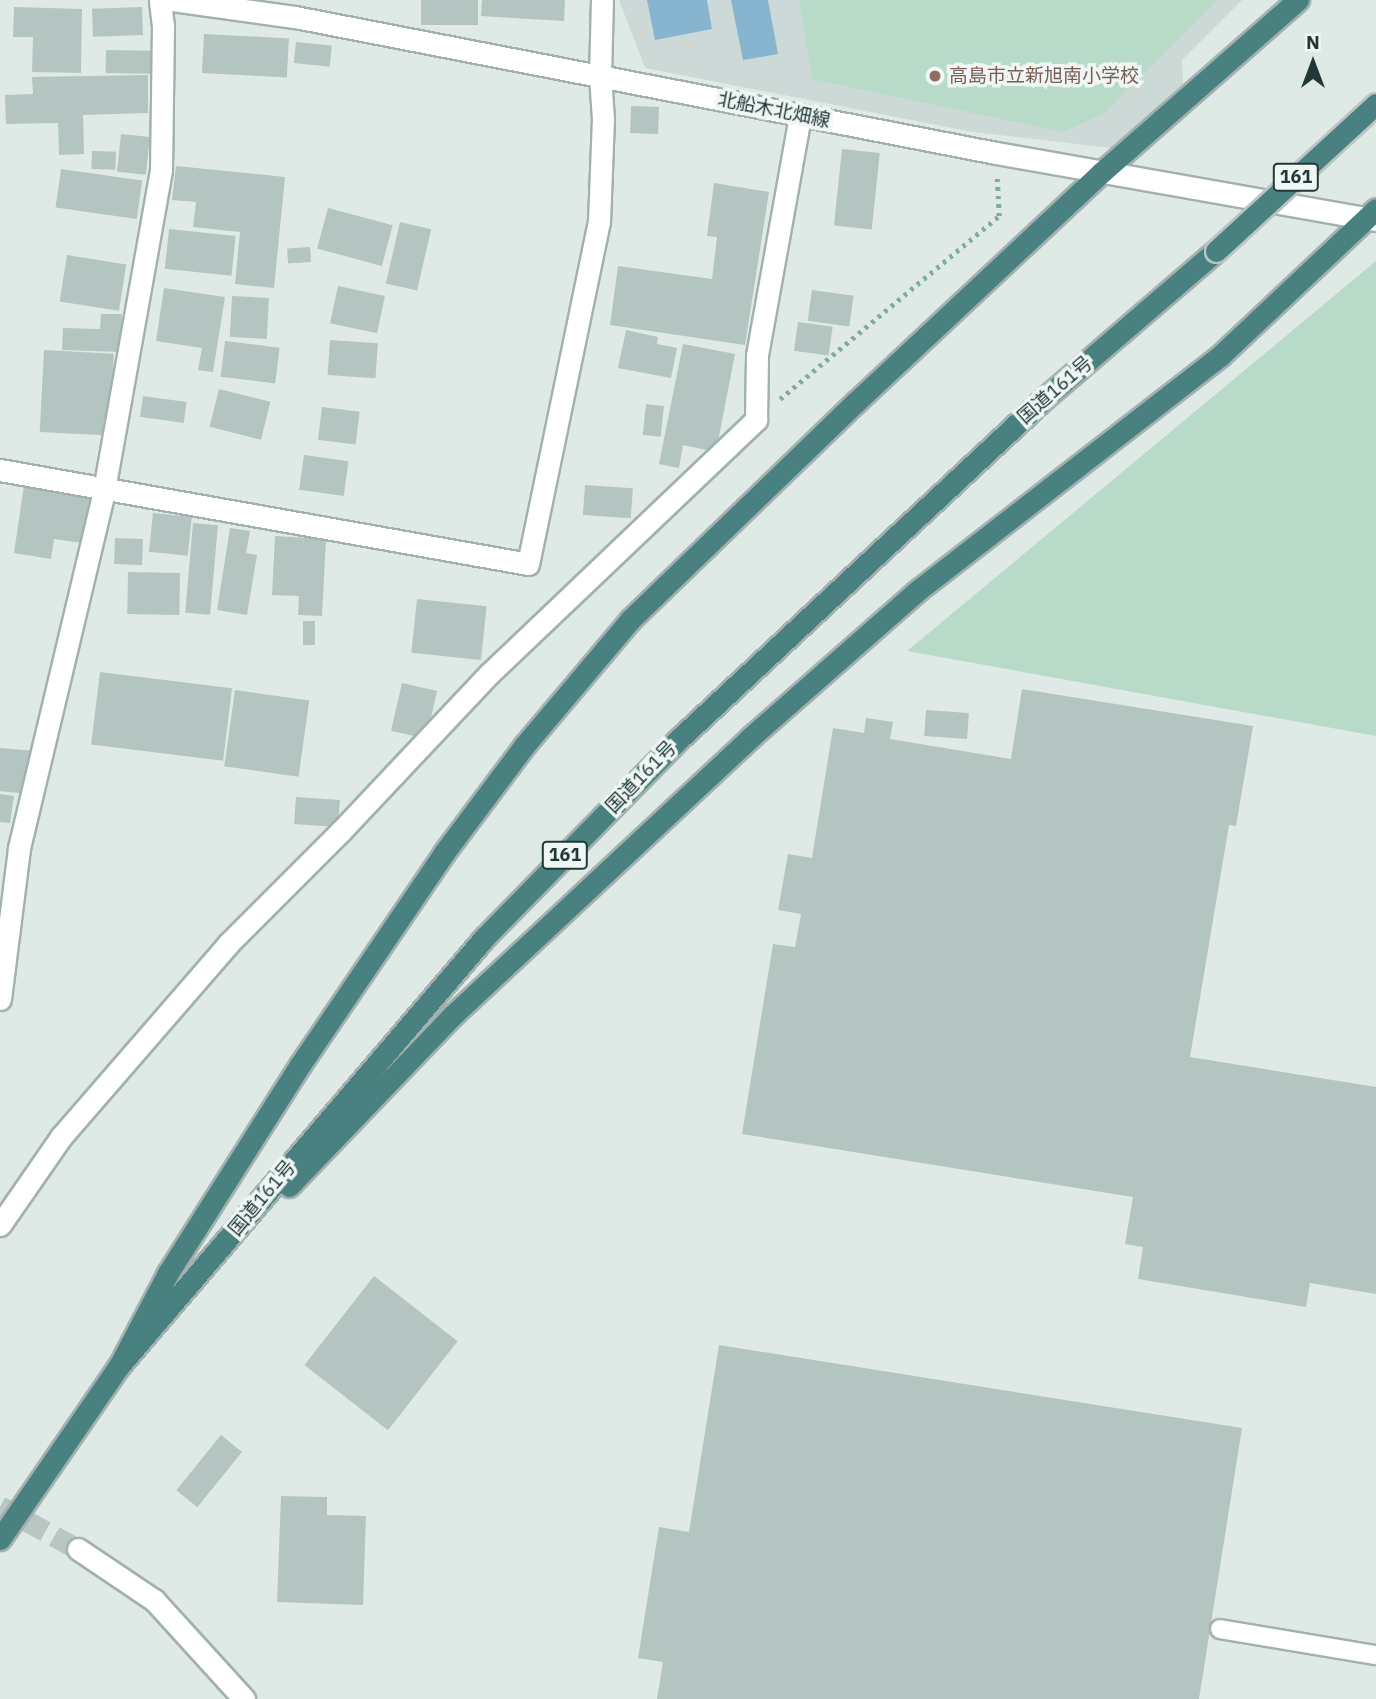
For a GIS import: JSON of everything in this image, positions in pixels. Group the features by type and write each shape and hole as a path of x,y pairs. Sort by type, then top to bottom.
{"highway":[{"path":"119,1366 168,1273 300,1065 444,853 524,746 630,620 856,402 1102,173 1298,0"},
{"name":"国道161号","path":"0,1539 119,1366 484,938 679,739 1040,403 1216,251 1376,104"},
{"path":"119,1366 452,1016 751,737 917,591 1220,356 1373,216"}],"street":[{"path":"0,999 19,848 104,490 161,170 163,26 160,0"},
{"name":"北船木北畑線","path":"172,0 295,17 1102,173 1373,216"},
{"path":"0,470 528,564 599,222 603,118 600,76 602,0"},
{"path":"0,1225 61,1137 228,944 341,831 489,674 755,419 757,355 800,115"},
{"path":"78,1549 154,1600 244,1699"}],"lane":[{"path":"1220,1629 1376,1655"}],"path":[{"path":"755,419 999,216 996,153"}],"shaded area":[{"name":"高島市立新旭南小学校","path":"619,0 1242,0 1182,60 1183,84 1112,148 973,132 645,68"}],"green space":[{"name":"高島市立新旭南小学校","path":"799,0 1217,0 1104,113 1063,132 812,79"},
{"path":"1376,261 1376,736 907,651"}],"water":[{"path":"647,0 707,0 712,29 655,40"},
{"path":"731,0 768,0 778,54 743,60"}],"building":[{"path":"421,0 478,0 478,25 421,25"},
{"path":"482,0 565,0 564,21 481,16"},
{"path":"14,7 82,9 81,73 32,72 33,37 13,37"},
{"path":"142,7 143,35 93,37 92,9"},
{"path":"204,34 289,38 287,77 202,73"},
{"path":"296,42 332,46 330,67 294,63"},
{"path":"106,50 154,51 154,74 106,73"},
{"path":"148,75 148,113 83,115 84,154 59,155 58,123 6,124 5,95 33,94 32,77"},
{"path":"631,106 659,107 658,134 630,133"},
{"path":"121,134 150,137 146,175 117,172"},
{"path":"842,149 880,153 872,230 834,226"},
{"path":"92,151 116,152 115,170 91,169"},
{"path":"176,166 285,177 274,288 235,284 240,232 193,227 196,202 172,200"},
{"path":"61,169 142,180 137,219 56,208"},
{"path":"714,183 769,192 745,345 610,325 618,266 712,279 717,237 707,236"},
{"path":"328,208 393,225 382,266 317,249"},
{"path":"400,222 431,229 417,291 386,283"},
{"path":"169,229 236,236 231,276 165,269"},
{"path":"310,247 311,262 288,264 287,249"},
{"path":"67,255 126,264 119,311 60,301"},
{"path":"338,286 385,296 377,333 330,323"},
{"path":"164,288 225,297 213,372 198,370 202,348 156,341"},
{"path":"812,290 854,296 849,327 808,321"},
{"path":"232,296 269,298 267,339 230,337"},
{"path":"101,314 122,314 120,352 62,350 63,328 100,329"},
{"path":"798,322 833,327 829,356 794,351"},
{"path":"626,330 658,337 657,344 677,348 671,378 618,368"},
{"path":"330,340 378,343 375,378 328,375"},
{"path":"225,341 280,348 275,383 221,377"},
{"path":"683,344 735,354 716,452 683,445 679,468 659,464"},
{"path":"44,350 114,354 110,436 40,432"},
{"path":"219,389 270,402 261,440 210,427"},
{"path":"143,396 187,402 184,423 140,417"},
{"path":"646,404 664,406 661,437 643,435"},
{"path":"322,407 360,412 356,444 318,440"},
{"path":"304,455 349,461 344,496 299,490"},
{"path":"24,485 96,495 89,544 54,539 51,559 14,553"},
{"path":"585,485 633,488 631,518 583,515"},
{"path":"153,513 192,517 188,556 149,552"},
{"path":"193,523 218,525 210,615 185,613"},
{"path":"230,528 250,531 246,553 257,555 247,615 217,610"},
{"path":"275,536 326,539 322,616 298,615 299,596 272,595"},
{"path":"115,538 143,539 142,565 114,564"},
{"path":"128,572 180,573 179,615 127,614"},
{"path":"417,599 487,606 481,660 411,653"},
{"path":"303,621 315,621 315,645 303,645"},
{"path":"100,672 232,688 223,761 91,744"},
{"path":"402,683 437,691 426,739 391,731"},
{"path":"1022,689 1253,726 1236,826 1229,825 1190,1057 1376,1087 1376,1294 1310,1283 1306,1307 1138,1279 1143,1247 1125,1244 1133,1197 742,1134 773,944 795,947 801,914 778,910 788,854 812,858 833,728 864,733 866,718 893,722 890,739 1011,759"},
{"path":"235,690 309,700 299,777 224,766"},
{"path":"926,710 969,713 967,739 924,736"},
{"path":"0,748 32,751 28,794 0,791"},
{"path":"0,794 14,796 10,823 0,822"},
{"path":"296,797 340,800 338,827 294,824"},
{"path":"374,1276 458,1341 388,1430 304,1365"},
{"path":"719,1345 1242,1428 1199,1699 657,1699 663,1662 638,1658 659,1527 689,1532"},
{"path":"221,1435 242,1452 197,1507 176,1490"},
{"path":"281,1496 327,1497 327,1515 366,1516 363,1605 277,1602"}],"tunnel":[{"path":"0,1506 78,1549"}],"place":[{"name":"高島市立新旭南小学校","path":"935,76"}]}
